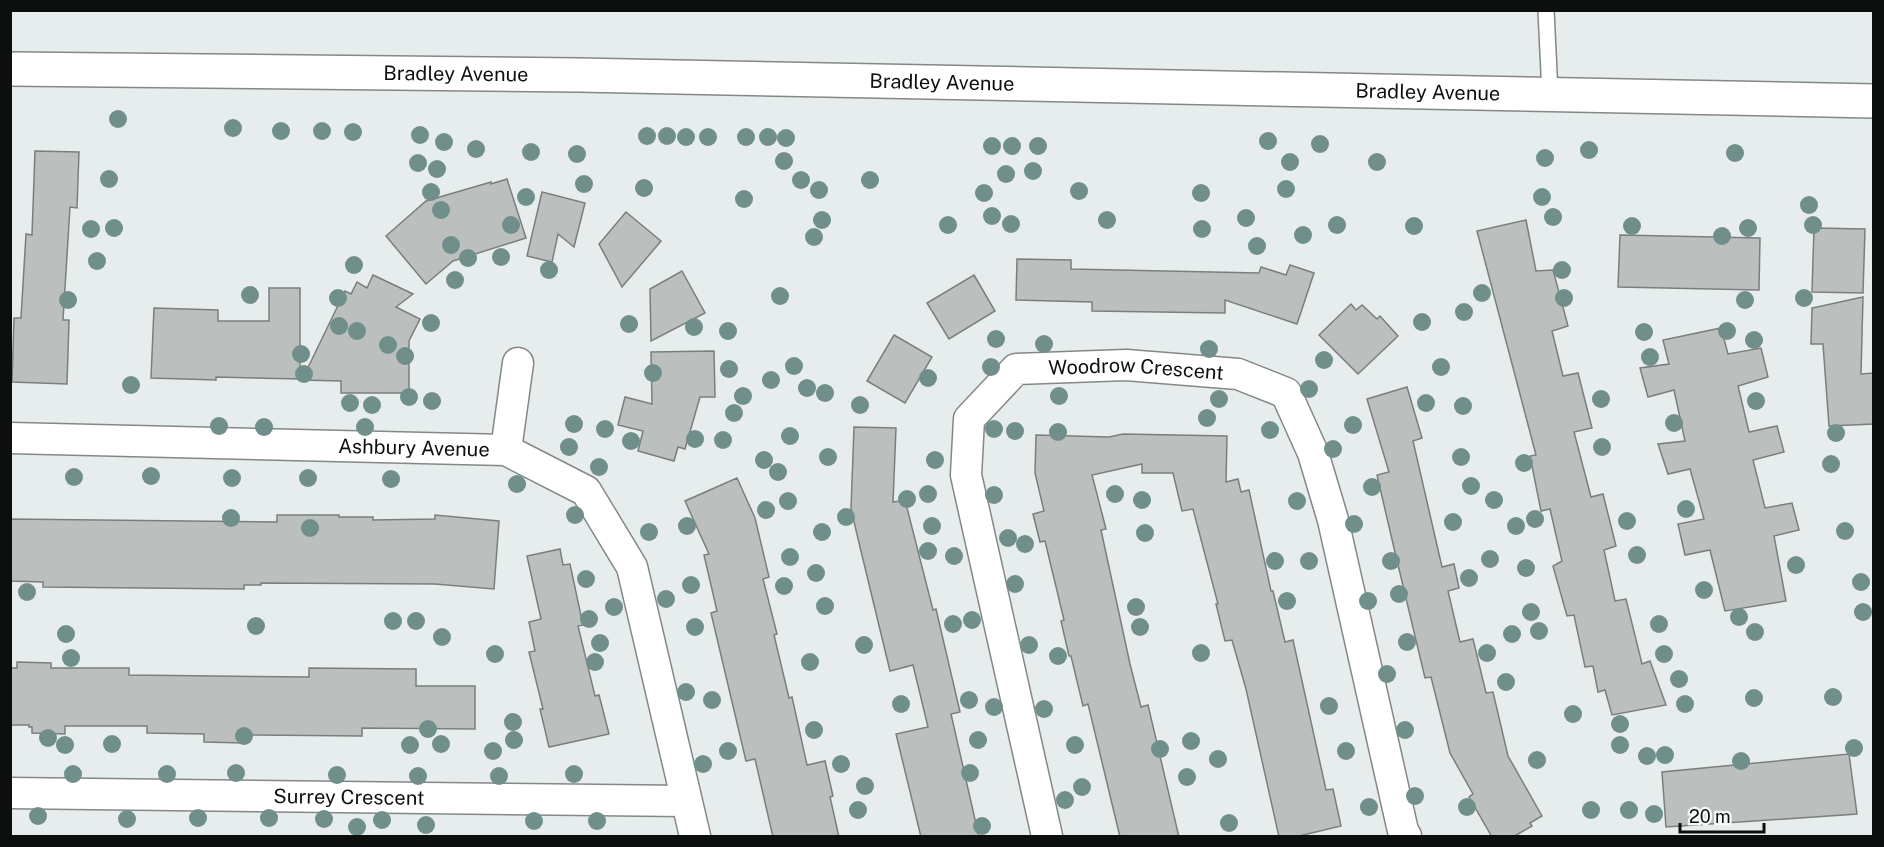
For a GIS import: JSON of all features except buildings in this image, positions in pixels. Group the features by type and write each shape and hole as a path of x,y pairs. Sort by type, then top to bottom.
{"main road":[{"name":"Bradley Avenue","path":"10,69 579,75 1874,101"}],"street":[{"path":"506,450 518,363"},
{"name":"Woodrow Crescent","path":"1047,837 966,475 969,419 1016,369 1126,365 1238,374 1286,393 1313,453 1333,520 1406,837"},
{"name":"Ashbury Avenue","path":"10,438 506,450 586,491 632,567 695,837"},
{"name":"Surrey Crescent","path":"10,794 686,801"}],"lane":[{"path":"1546,10 1550,94"}]}
